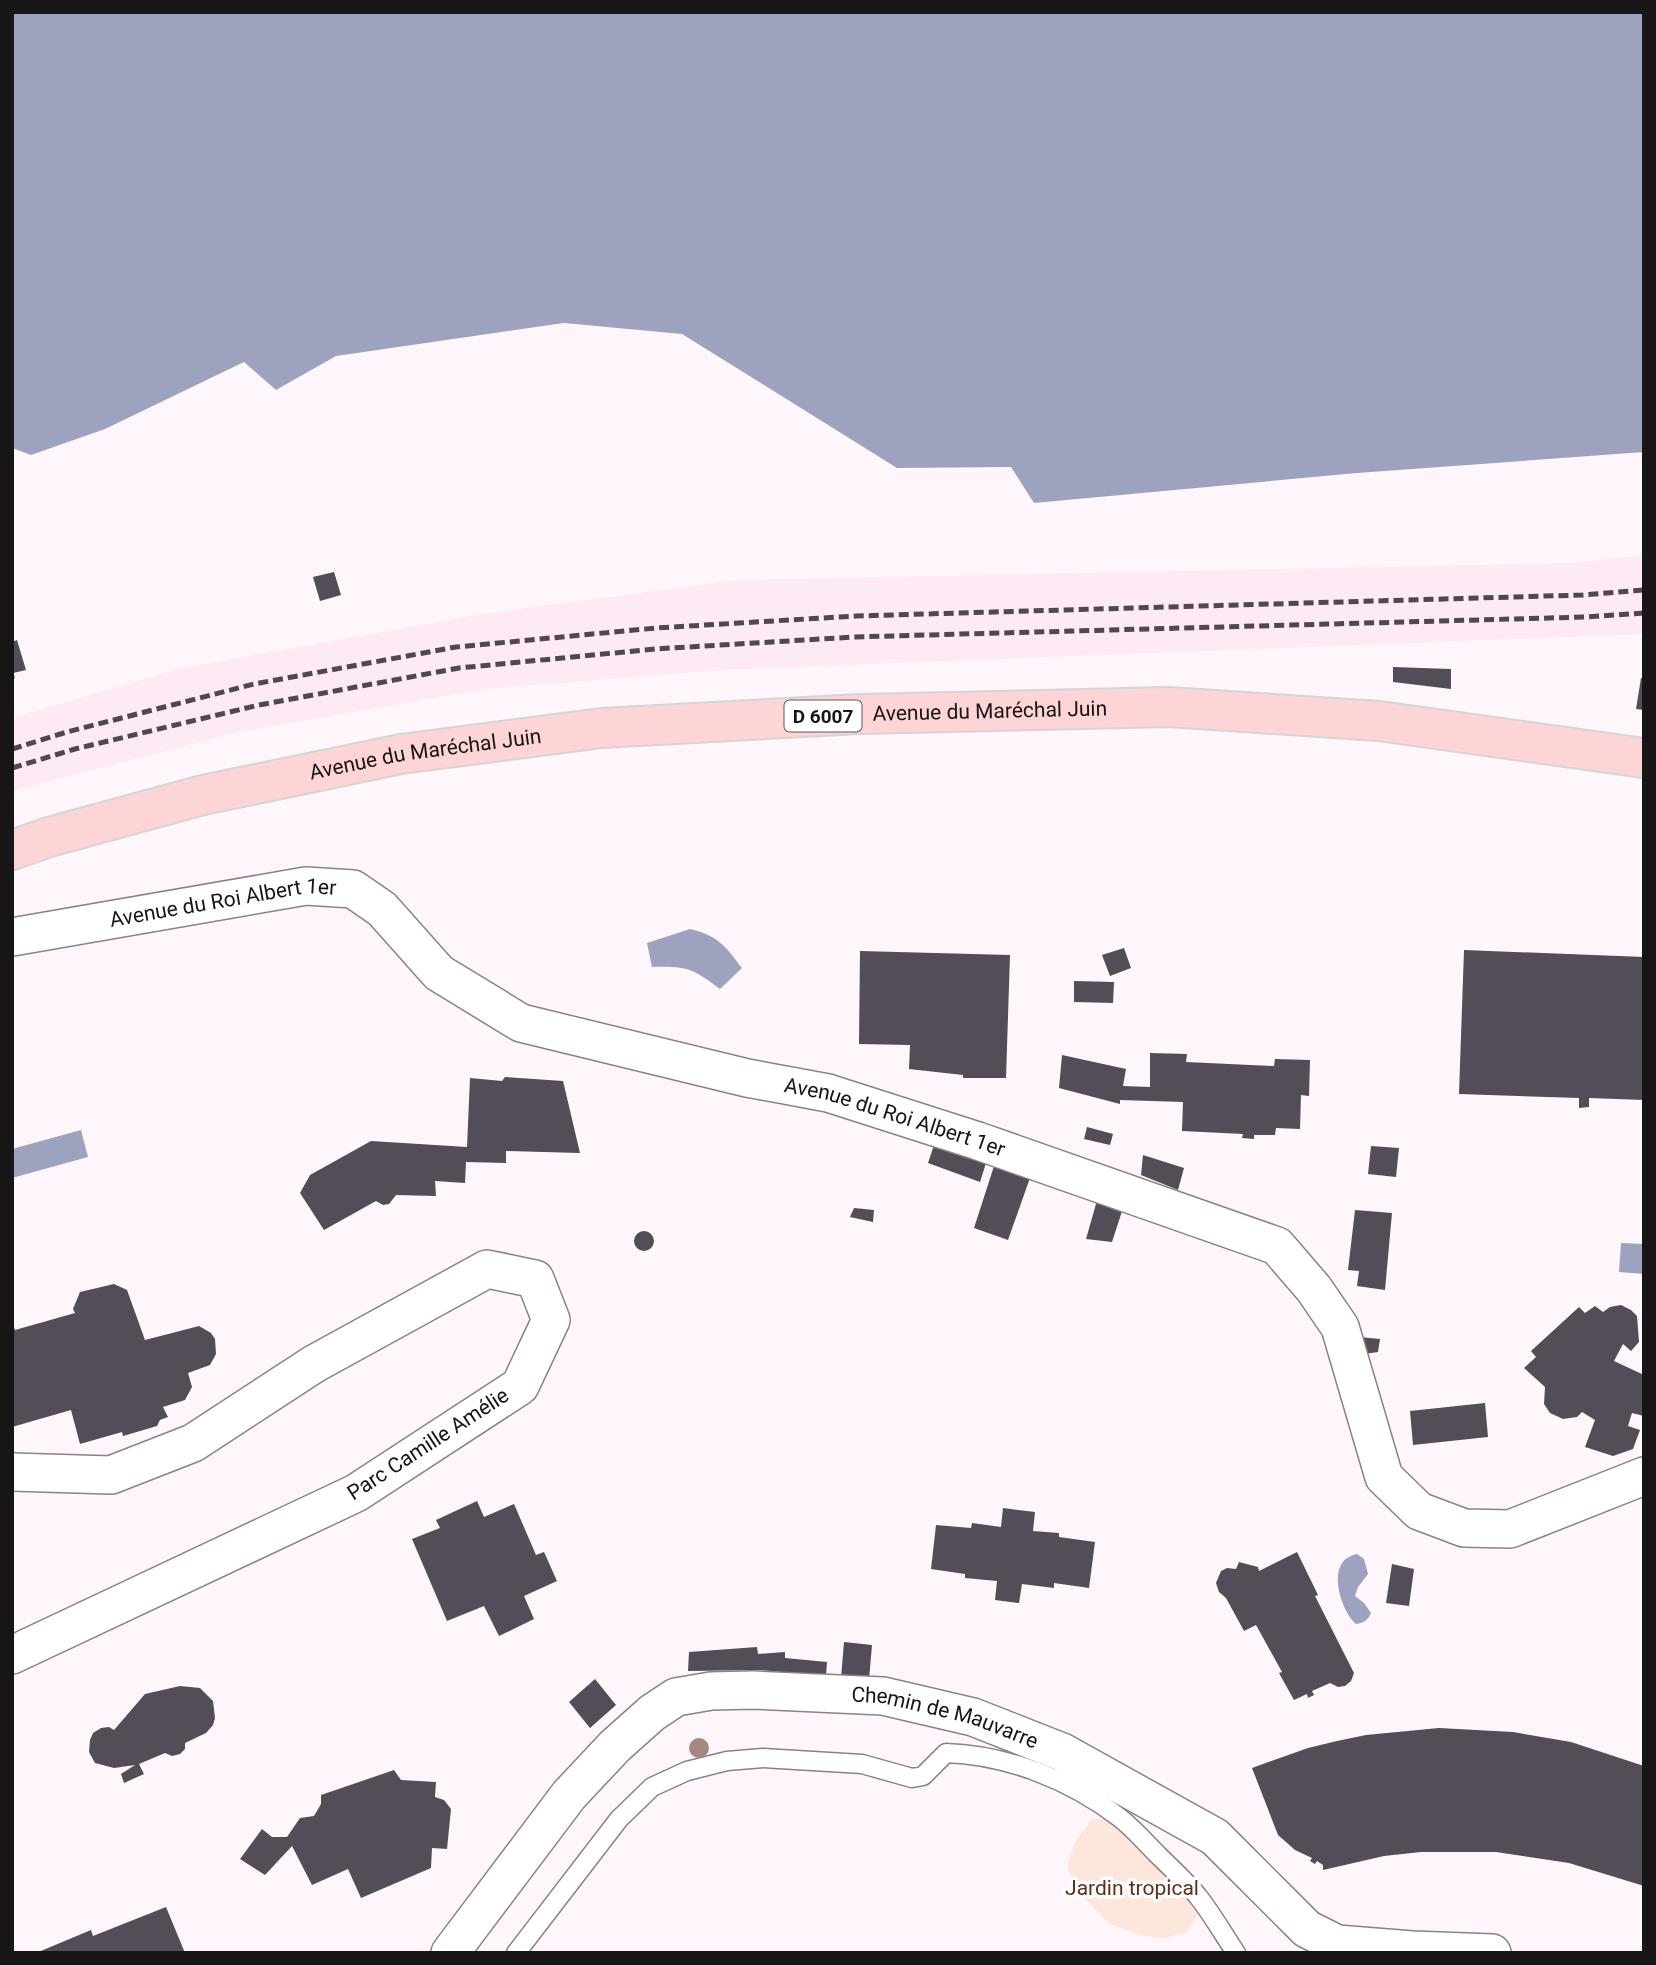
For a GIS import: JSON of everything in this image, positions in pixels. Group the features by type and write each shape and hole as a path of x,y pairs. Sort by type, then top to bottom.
{"main road":[{"name":"Avenue du Maréchal Juin","path":"12,850 49,837 203,795 401,754 602,728 860,714 1169,708 1379,721 1644,758"}],"street":[{"name":"Avenue du Roi Albert 1er","path":"12,937 306,886 353,889 382,909 439,973 522,1023 747,1078 828,1093 978,1141 1277,1246 1314,1289 1339,1326 1384,1477 1419,1511 1464,1528 1510,1530 1644,1476"},
{"name":"Parc Camille Amélie","path":"12,1472 111,1475 193,1443 314,1364 487,1269 536,1279 551,1320 520,1385 356,1493 12,1655"},
{"name":"Chemin de Mauvarre","path":"450,1953 569,1795 615,1746 652,1713 676,1697 711,1691 753,1690 883,1696 973,1717 1062,1752 1215,1837 1307,1929 1337,1944 1492,1953"}],"lane":[{"path":"516,1953 619,1819 652,1787 687,1771 727,1761 762,1758 862,1764 912,1778 923,1776 946,1753 965,1753 1002,1760 1037,1772 1072,1787 1121,1819 1178,1873 1200,1899 1236,1953"}],"shaded area":[{"path":"1644,555 1644,634 736,669 484,689 234,733 12,791 12,718 182,668 482,614 736,580 1571,563"}],"green space":[{"name":"Jardin tropical","path":"1092,1819 1121,1819 1176,1872 1198,1914 1187,1932 1165,1938 1145,1936 1109,1924 1075,1888 1067,1866 1075,1842"}],"water":[{"path":"12,12 1644,12 1644,452 1357,473 1034,503 1011,467 897,468 682,334 564,323 336,356 276,390 244,362 105,429 31,455 12,448"},
{"path":"690,929 708,935 720,943 742,968 720,989 689,970 652,967 647,943"},
{"path":"81,1130 88,1157 12,1178 12,1149"},
{"path":"1621,1243 1644,1244 1644,1274 1619,1272"},
{"path":"1357,1554 1364,1559 1368,1574 1355,1596 1371,1613 1365,1621 1356,1624 1344,1606 1338,1574 1343,1562"}],"building":[{"path":"334,572 341,595 320,601 313,577"},
{"path":"17,640 26,670 13,673 15,678 12,679 12,642"},
{"path":"1393,667 1451,669 1451,689 1393,682"},
{"path":"1641,678 1644,678 1644,710 1636,709"},
{"path":"1124,948 1131,968 1110,976 1102,955"},
{"path":"1464,950 1644,957 1644,1100 1589,1098 1589,1107 1579,1108 1579,1098 1459,1094"},
{"path":"860,951 1010,955 1006,1078 963,1078 963,1075 909,1069 910,1045 859,1044"},
{"path":"1074,981 1114,982 1113,1003 1074,1002"},
{"path":"1150,1053 1187,1054 1186,1062 1274,1066 1275,1059 1310,1060 1309,1096 1301,1095 1300,1129 1276,1128 1275,1135 1254,1135 1254,1139 1242,1138 1243,1134 1182,1131 1183,1102 1120,1100 1120,1104 1059,1088 1062,1055 1126,1069 1123,1086 1150,1087"},
{"path":"505,1077 563,1081 580,1153 506,1151 506,1163 466,1162 465,1183 435,1181 436,1196 396,1195 389,1204 383,1205 376,1201 324,1230 300,1193 310,1175 371,1141 467,1147 470,1078 502,1081"},
{"path":"1087,1127 1113,1134 1110,1145 1084,1139"},
{"path":"935,1142 987,1160 980,1182 928,1163"},
{"path":"1371,1146 1399,1148 1396,1177 1368,1174"},
{"path":"1143,1155 1184,1168 1178,1190 1141,1175"},
{"path":"995,1163 1031,1175 1008,1240 974,1228"},
{"path":"1098,1197 1124,1205 1112,1242 1086,1239"},
{"path":"854,1208 874,1210 873,1222 850,1217"},
{"path":"1355,1210 1392,1213 1385,1290 1357,1286 1359,1271 1348,1270"},
{"path":"644,1231 651,1234 654,1241 651,1248 644,1251 637,1248 634,1241 637,1234"},
{"path":"114,1284 127,1290 145,1340 199,1326 211,1333 215,1339 216,1354 210,1365 188,1373 192,1387 185,1400 163,1407 168,1417 160,1420 157,1426 123,1436 122,1432 80,1444 71,1410 12,1427 12,1322 15,1330 75,1313 73,1309 80,1292"},
{"path":"1621,1305 1637,1316 1639,1342 1631,1351 1623,1344 1614,1361 1644,1375 1644,1416 1632,1413 1628,1426 1640,1430 1633,1449 1613,1456 1585,1447 1595,1420 1582,1412 1577,1417 1563,1419 1550,1413 1544,1404 1545,1387 1524,1368 1536,1357 1531,1351 1579,1307 1585,1313 1595,1306 1603,1312 1610,1307"},
{"path":"1359,1337 1380,1339 1378,1352 1364,1354"},
{"path":"1485,1403 1488,1437 1413,1445 1410,1411"},
{"path":"477,1501 484,1517 514,1504 536,1555 544,1552 557,1581 524,1596 534,1619 499,1636 484,1606 447,1621 412,1539 440,1528 436,1520"},
{"path":"1003,1508 1035,1512 1033,1531 1059,1533 1059,1537 1095,1542 1089,1588 1054,1583 1054,1588 1022,1584 1019,1603 995,1600 997,1581 965,1578 965,1574 931,1569 936,1525 971,1528 972,1523 1001,1527"},
{"path":"1297,1552 1318,1595 1315,1596 1354,1673 1345,1686 1338,1687 1330,1683 1312,1691 1314,1695 1308,1698 1307,1694 1294,1700 1256,1625 1244,1631 1216,1583 1221,1571 1227,1568 1236,1569 1239,1562 1258,1567 1259,1571"},
{"path":"1392,1564 1414,1569 1409,1606 1386,1603"},
{"path":"844,1642 872,1645 869,1680 841,1678"},
{"path":"757,1647 758,1654 785,1652 785,1658 827,1662 826,1676 758,1670 688,1671 689,1652"},
{"path":"595,1679 616,1705 590,1728 569,1702"},
{"path":"180,1686 200,1688 213,1701 215,1718 206,1733 185,1743 185,1749 180,1754 172,1756 165,1753 139,1764 144,1774 124,1783 121,1774 135,1765 114,1768 95,1763 89,1752 93,1733 101,1728 109,1727 114,1730 145,1694"},
{"path":"1439,1728 1513,1732 1571,1742 1644,1766 1644,1886 1569,1863 1496,1852 1421,1852 1384,1856 1323,1870 1323,1865 1310,1861 1312,1858 1295,1850 1278,1835 1252,1768 1308,1748 1337,1741 1366,1735"},
{"path":"394,1770 401,1780 436,1782 435,1797 444,1800 451,1809 447,1849 432,1848 431,1868 361,1898 348,1869 312,1885 292,1846 265,1875 240,1859 262,1829 272,1837 287,1837 300,1818 314,1816 321,1804 321,1795"},
{"path":"166,1907 185,1953 36,1953 91,1930 93,1936"}],"railway":[{"path":"12,749 67,732 254,684 456,647 656,628 856,616 1582,595 1644,590"},
{"path":"12,768 75,749 259,705 459,668 655,649 854,637 1586,617 1644,613"}]}
